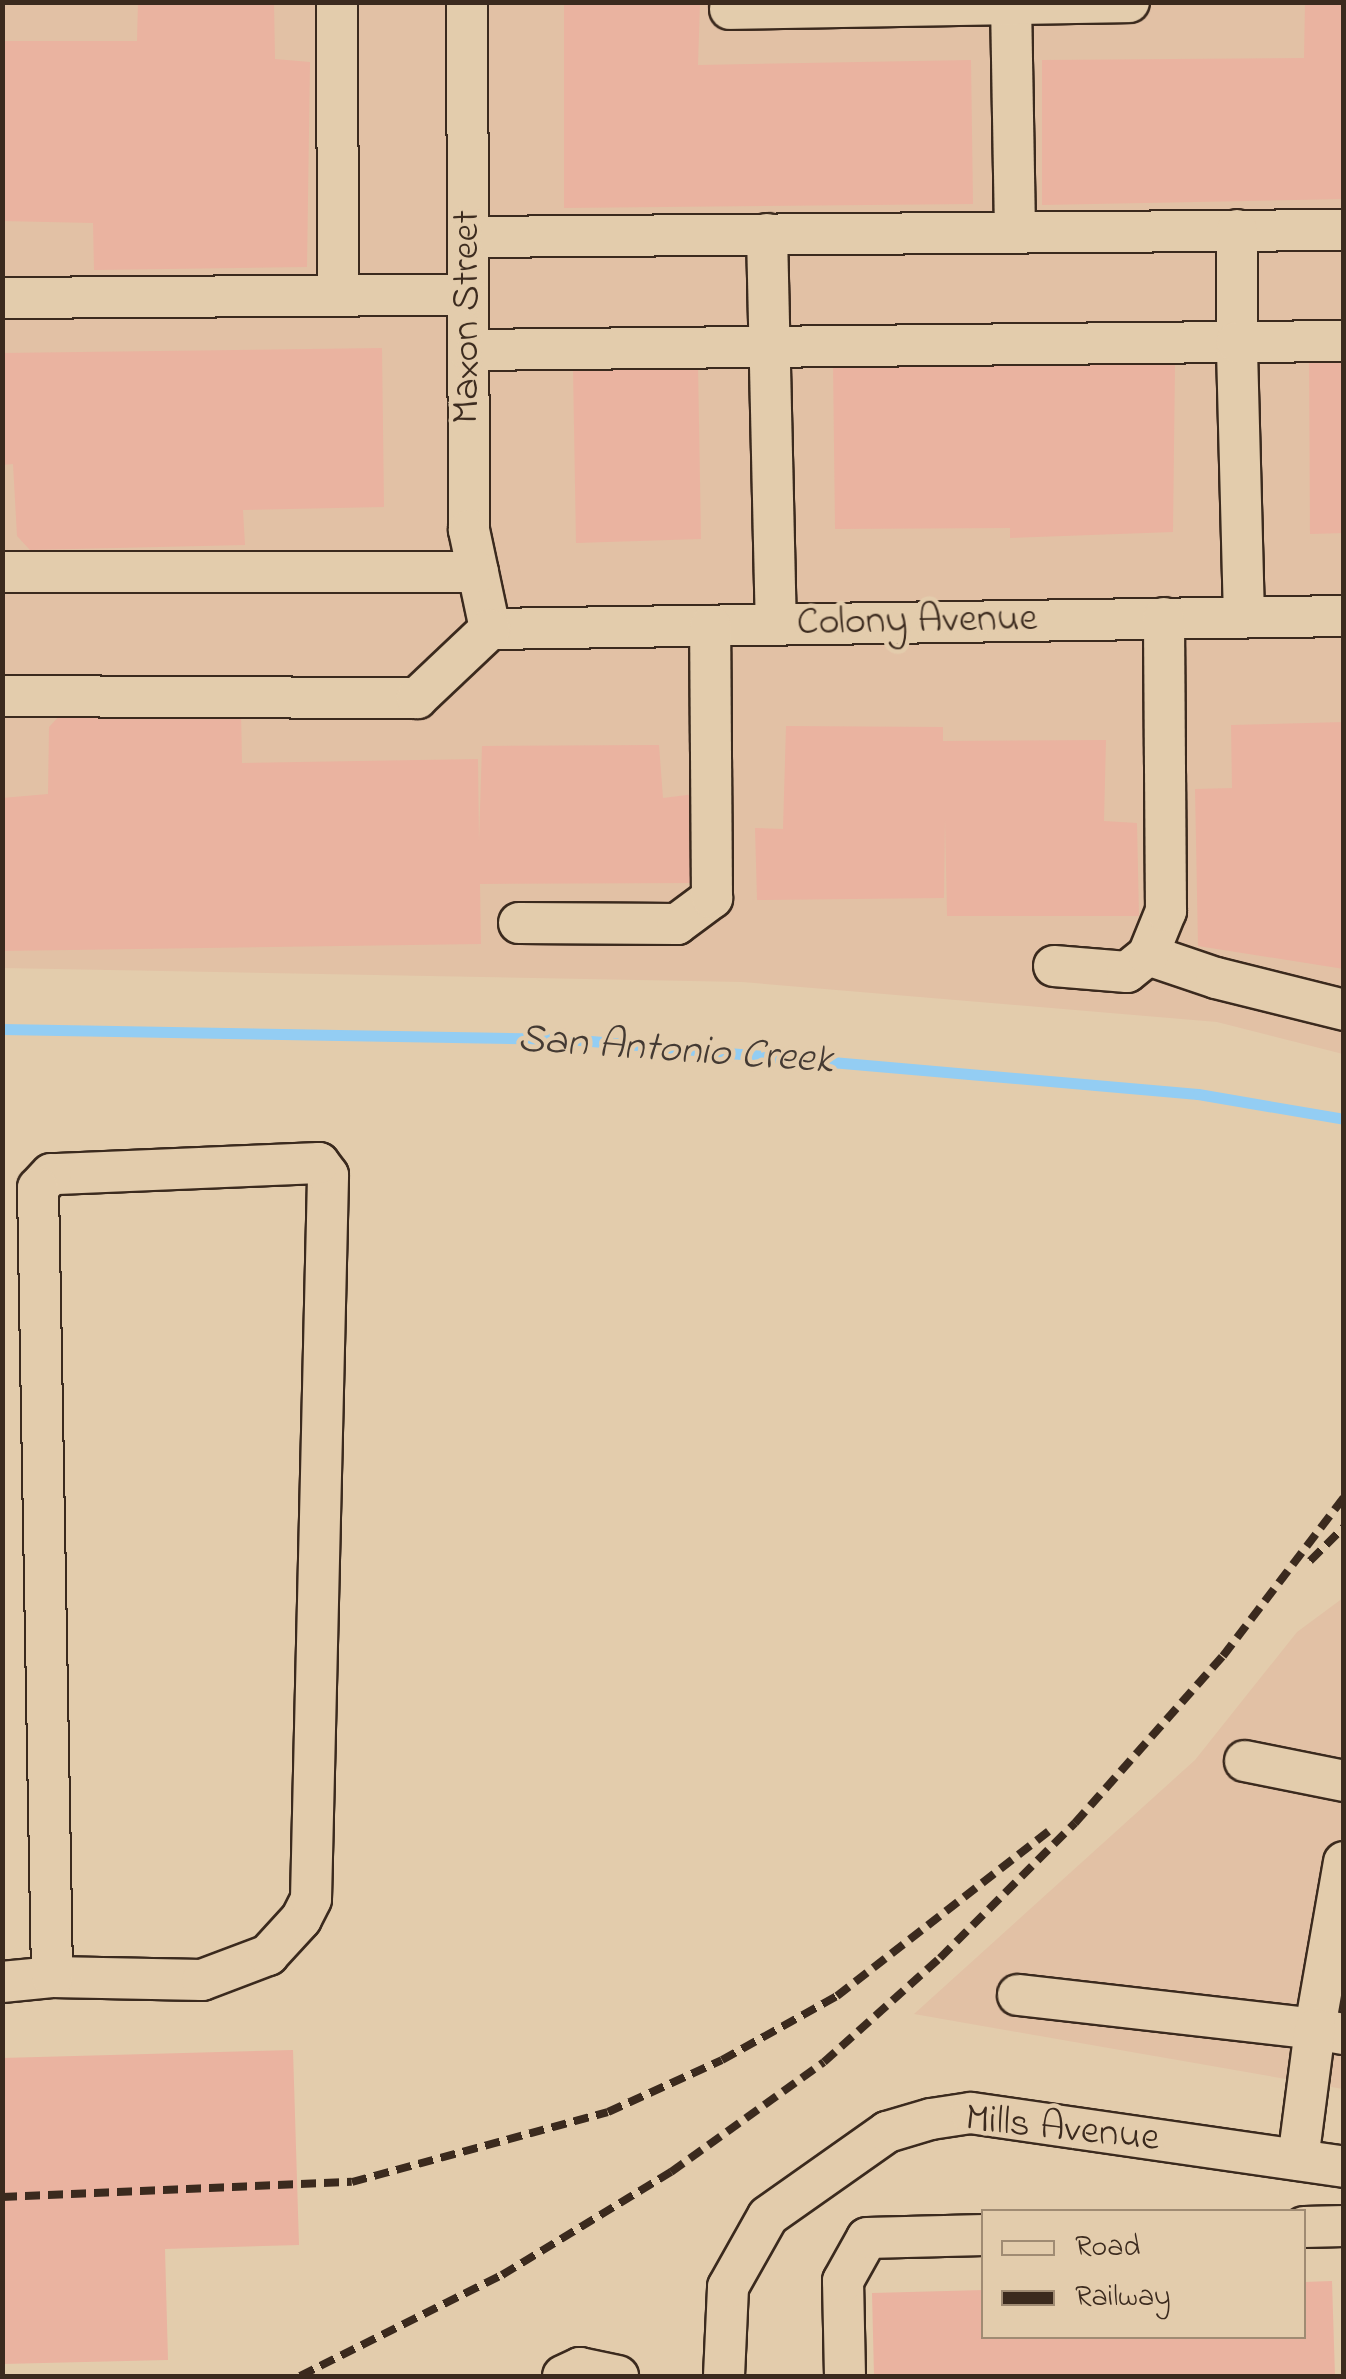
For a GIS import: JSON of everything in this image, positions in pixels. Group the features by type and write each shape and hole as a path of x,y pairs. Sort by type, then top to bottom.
{"street":[{"path":"336,2 338,296"},
{"name":"Maxon Street","path":"466,2 469,530 490,629"},
{"path":"730,9 1129,2"},
{"path":"1012,3 1015,232"},
{"path":"1237,230 1244,617"},
{"path":"468,237 1344,230"},
{"path":"767,234 776,624"},
{"path":"2,298 468,295"},
{"path":"468,350 1344,341"},
{"path":"2,572 478,572"},
{"name":"Colony Avenue","path":"490,629 1344,616"},
{"path":"1054,966 1127,972 1148,955 1166,911 1164,618"},
{"path":"519,923 678,924 712,898 710,626"},
{"path":"2,696 417,698 490,629"},
{"path":"1148,955 1216,978 1344,1010"},
{"path":"2,1982 52,1978 202,1980 268,1955 301,1919 311,1898 328,1175 319,1163 300,1160 51,1174 38,1188 52,1978"},
{"path":"1246,1761 1344,1780"},
{"path":"1298,2160 1329,2032 1344,1862"},
{"path":"1018,1996 1329,2032"},
{"name":"Mills Avenue","path":"724,2376 728,2287 768,2216 887,2132 931,2118 971,2113 1344,2167"},
{"path":"1306,2227 1344,2226"},
{"path":"845,2376 842,2281 867,2238 981,2235"},
{"path":"563,2376 580,2368 618,2376"}],"shaded area":[{"path":"3,3 1343,3 1343,1054 1217,1022 742,982 3,968"},
{"path":"1343,1598 1343,2089 914,2014 1195,1760 1297,1632"}],"building":[{"path":"138,2 274,2 275,59 310,62 307,267 94,270 93,223 2,221 2,41 137,41"},
{"path":"1305,2 1344,2 1344,199 1042,205 1042,60 1304,58"},
{"path":"564,3 700,3 698,65 971,60 973,204 564,208"},
{"path":"382,348 384,507 243,510 245,545 30,550 17,536 13,464 2,465 2,353"},
{"path":"1309,360 1344,360 1344,533 1310,534"},
{"path":"833,363 1175,365 1173,532 1010,538 1010,528 835,529"},
{"path":"698,365 701,539 576,543 573,368"},
{"path":"64,711 241,711 242,763 478,759 479,842 482,746 659,745 663,798 695,794 695,883 480,884 481,944 2,951 2,798 48,794 49,727"},
{"path":"1344,722 1344,969 1198,946 1195,789 1232,788 1231,725"},
{"path":"786,726 943,727 943,741 1106,740 1104,821 1137,823 1139,916 947,916 945,819 944,898 757,900 755,828 783,829"},
{"path":"293,2050 299,2245 165,2249 168,2360 2,2364 2,2058"},
{"path":"1332,2281 1335,2376 874,2376 872,2293 981,2290 981,2339 1306,2339 1306,2282"}],"waterway":[{"name":"San Antonio Creek","path":"2,1029 568,1039 1198,1094 1344,1119"}],"railway":[{"path":"300,2376 502,2275 671,2172 824,2062 940,1958 1075,1823 1223,1656 1344,1497"},
{"path":"1310,1561 1344,1527"},
{"path":"2,2197 352,2182 608,2112 722,2060 837,1996 1049,1831"}]}
